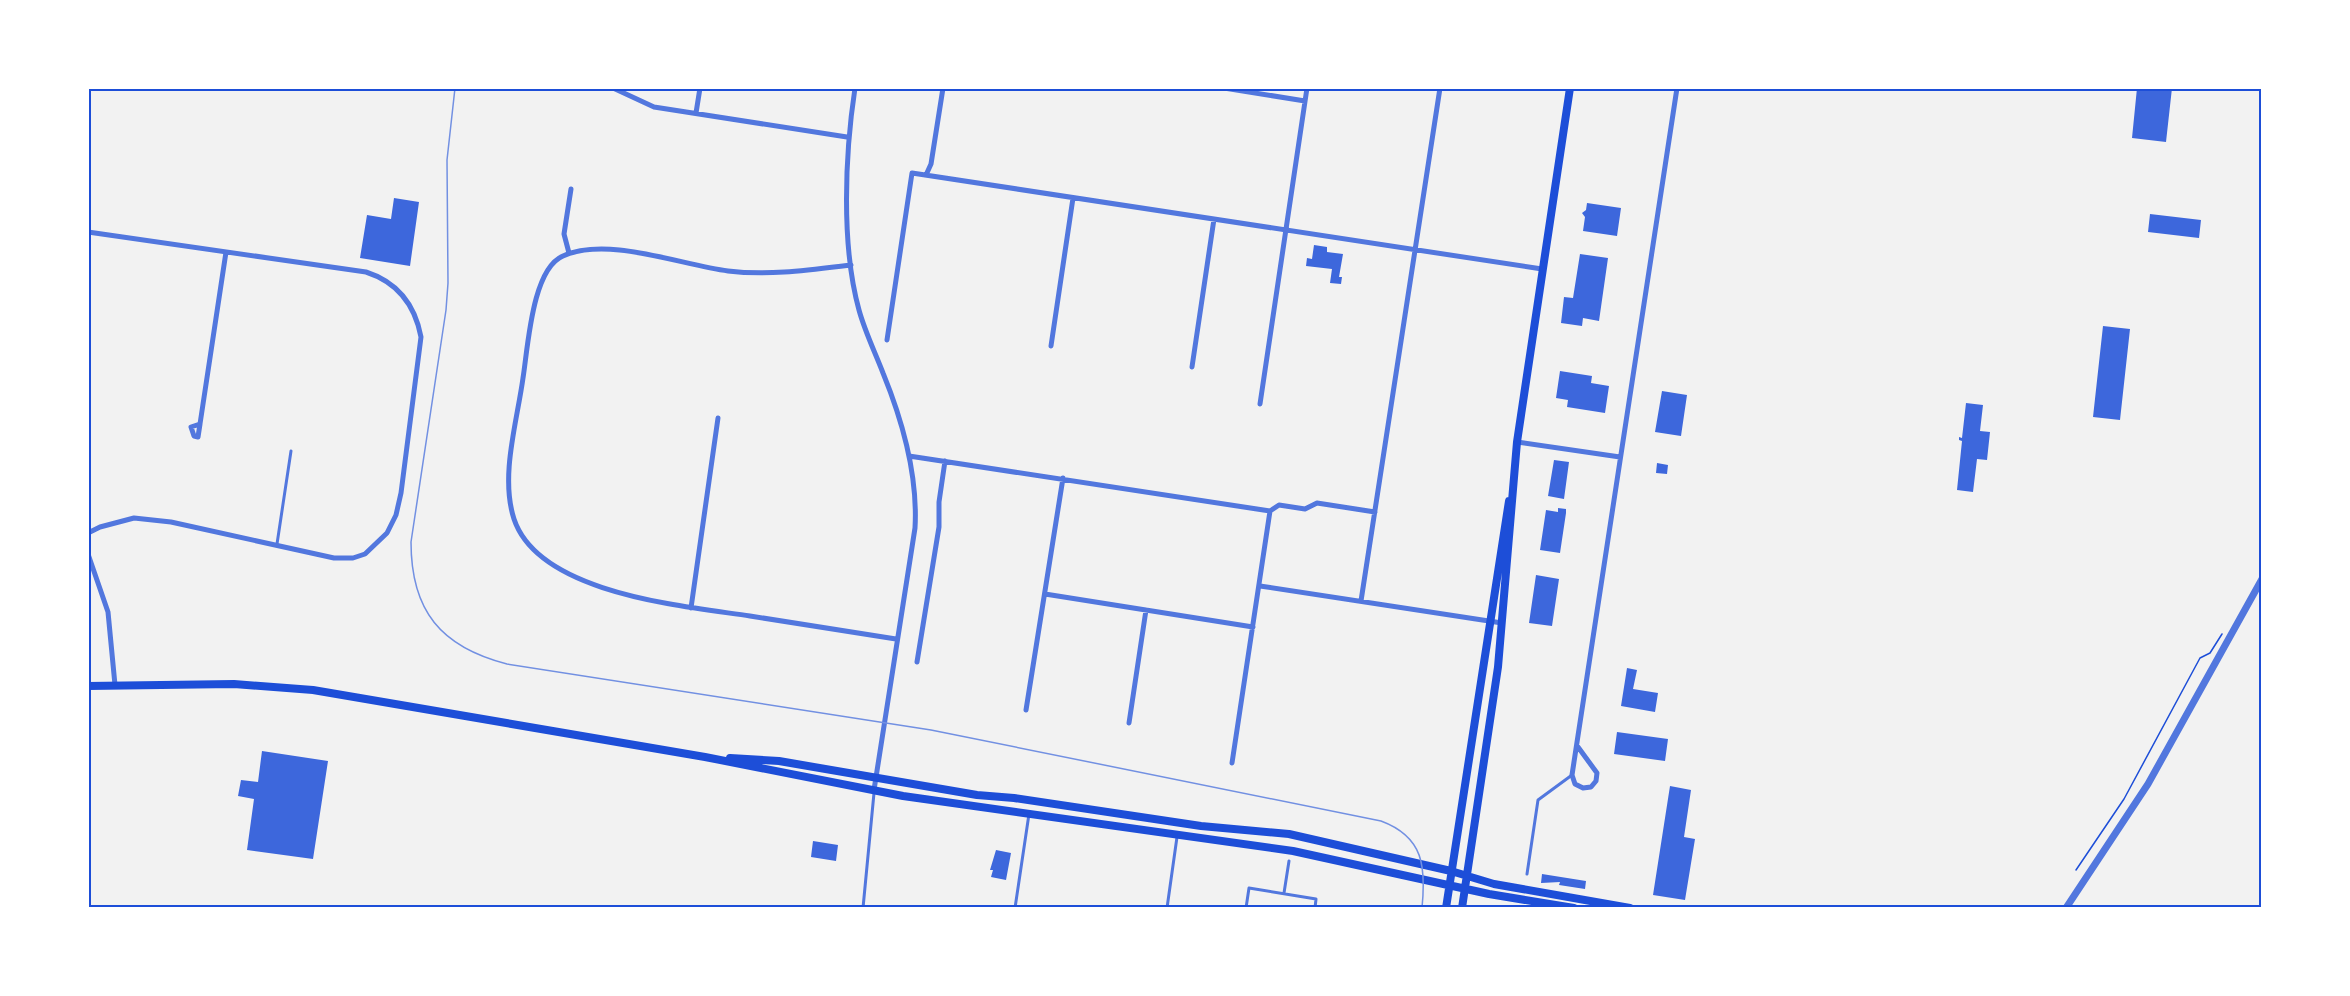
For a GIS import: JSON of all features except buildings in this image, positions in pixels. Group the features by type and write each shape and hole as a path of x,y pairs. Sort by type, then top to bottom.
{"main road":[{"path":"1462,908 1486,757 1502,623 1517,442 1570,88"},
{"path":"1446,908 1488,621 1513,482"},
{"path":"88,686 224,684 296,688 705,757 961,805 1030,812 1293,851 1465,889 1574,908"},
{"path":"705,757 778,761 978,795 1014,798 1202,826 1289,834 1451,871 1467,878 1630,908"}],"street":[{"path":"613,88 654,107 847,137"},
{"path":"696,113 700,88"},
{"path":"855,88 847,137 851,265 854,289 866,335 884,374 909,456 916,504 915,528 874,790"},
{"path":"926,175 931,164 943,88"},
{"path":"1224,88 1305,101"},
{"path":"1260,405 1307,88"},
{"path":"1361,602 1440,88"},
{"path":"1578,747 1595,768 1597,777 1594,786 1583,788 1575,784 1572,775 1677,88"},
{"path":"887,340 912,173 1542,269"},
{"path":"569,254 564,234 571,189"},
{"path":"1052,346 1074,198"},
{"path":"1192,367 1214,219"},
{"path":"88,232 366,273 386,280 399,291 414,314 421,337 401,494 387,533 365,554 354,558 334,558 171,522 134,518 100,527 88,533"},
{"path":"851,265 803,271 729,271 619,251 593,249 569,254 551,264 538,288 510,481 510,503 520,532 542,557 580,579 621,594 690,608 896,639"},
{"path":"200,424 226,252"},
{"path":"690,608 718,418"},
{"path":"1517,442 1620,457"},
{"path":"909,456 1270,511 1279,505 1305,509 1317,503 1375,512"},
{"path":"917,662 939,527 939,502 945,461"},
{"path":"1026,710 1063,478"},
{"path":"1233,763 1270,511"},
{"path":"88,554 108,612 115,685"},
{"path":"2066,908 2148,784 2262,579"},
{"path":"1260,586 1502,623"},
{"path":"1044,594 1253,627"},
{"path":"1129,723 1146,610"}],"lane":[{"path":"277,545 291,451"},
{"path":"1527,874 1538,800 1572,775"},
{"path":"863,908 874,790"},
{"path":"1015,908 1030,812"},
{"path":"1167,908 1177,835"},
{"path":"1284,893 1289,861"},
{"path":"1246,908 1249,888 1316,899 1315,908"}],"path":[{"path":"2076,870 2124,799 2200,658 2210,653 2223,634"}],"tram line":[{"path":"455,88 447,160 448,283 446,310 411,542 412,566 424,606 434,622 448,636 484,657 507,664 931,730 1381,821 1406,836 1419,855 1423,879 1422,908"}]}
